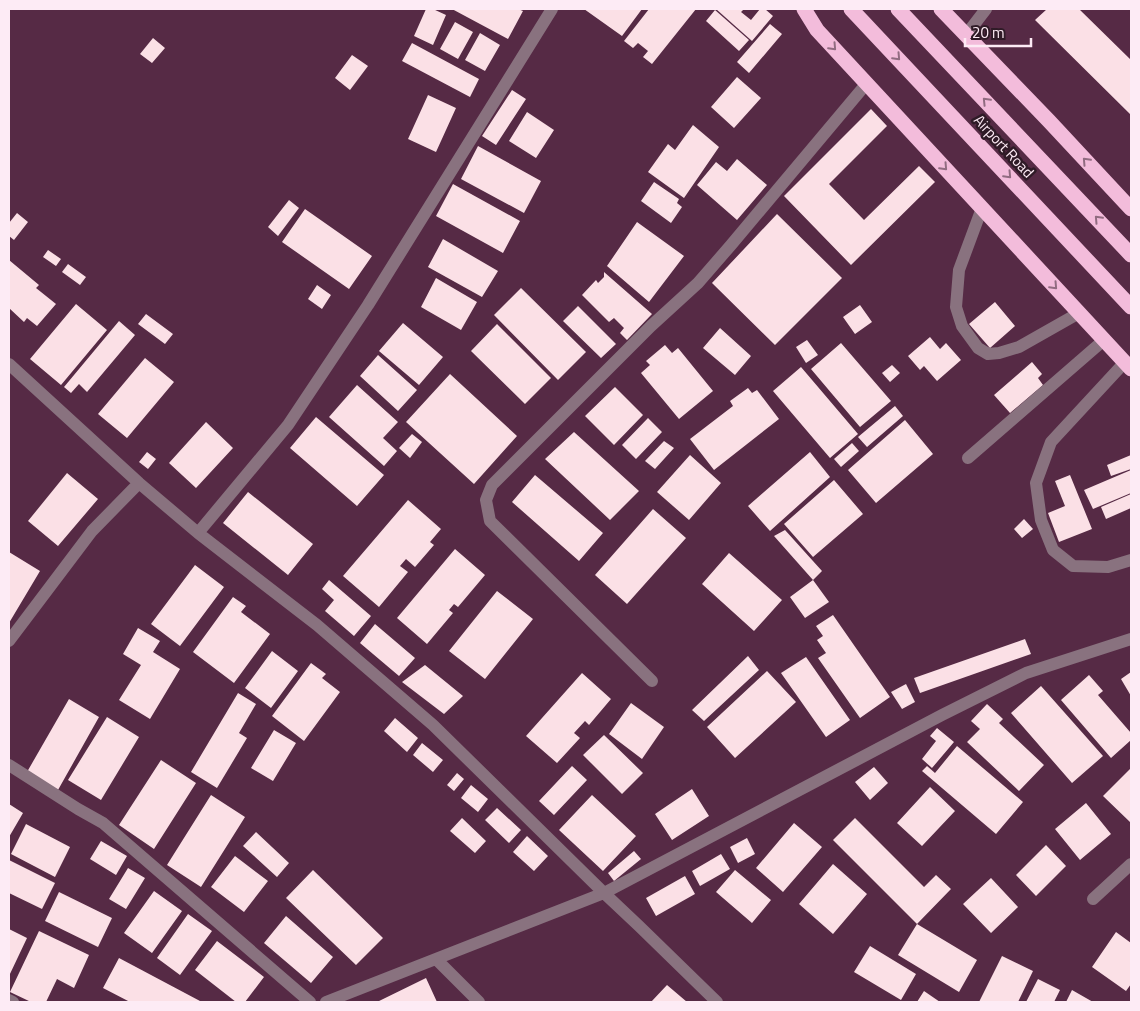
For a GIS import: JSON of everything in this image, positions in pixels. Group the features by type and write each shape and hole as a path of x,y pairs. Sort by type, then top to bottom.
{"highway":[{"path":"804,9 817,30 1128,366"},
{"name":"Airport Road","path":"851,9 1131,307"},
{"name":"Airport Road","path":"898,9 1131,255"},
{"path":"942,9 1131,209"}],"street":[{"path":"198,533 288,424 368,305 552,9"},
{"path":"966,35 986,9"},
{"path":"652,681 490,521 486,500 492,485 652,326 698,283 867,83"},
{"path":"982,208 958,270 956,308 962,326 978,348 988,354 1019,347 1079,313"},
{"path":"968,458 1104,340"},
{"path":"9,364 139,483 198,533 317,625 433,725 717,1002"},
{"path":"1128,366 1051,442 1036,483 1041,520 1053,550 1073,566 1108,567 1131,560"},
{"path":"9,641 92,531 139,483"},
{"path":"326,1002 604,893 942,715 1026,673 1131,639"},
{"path":"9,765 103,823 310,1002"},
{"path":"1092,899 1131,864"},
{"path":"436,959 480,1002"},
{"path":"9,1000 13,1002"}],"building":[{"path":"426,9 433,9 446,15 433,45 414,36"},
{"path":"452,9 518,9 523,11 508,39"},
{"path":"584,9 642,9 622,36"},
{"path":"649,9 696,9 652,64 643,57 648,51 638,43 633,48 624,41"},
{"path":"716,9 744,9 741,12 751,20 760,9 765,9 773,16 752,41"},
{"path":"1047,9 1079,9 1131,60 1131,115 1035,20"},
{"path":"715,10 749,40 739,51 706,21"},
{"path":"455,22 473,32 458,59 440,49"},
{"path":"770,24 782,34 749,73 737,62"},
{"path":"480,33 500,45 485,71 465,60"},
{"path":"153,38 165,48 152,63 140,54"},
{"path":"412,43 479,79 470,97 402,61"},
{"path":"352,55 368,66 350,90 335,78"},
{"path":"737,77 761,98 734,128 711,107"},
{"path":"512,90 526,99 496,145 482,136"},
{"path":"428,95 456,108 436,152 408,139"},
{"path":"871,109 887,126 829,184 864,220 919,166 935,182 851,265 784,196"},
{"path":"527,112 554,130 536,158 509,141"},
{"path":"693,125 719,147 684,198 648,172 668,144 675,150"},
{"path":"478,146 541,181 524,213 461,179"},
{"path":"737,159 767,185 737,220 697,185 716,162 727,171"},
{"path":"654,182 679,199 677,203 682,207 671,223 641,201"},
{"path":"453,184 520,221 503,253 436,216"},
{"path":"289,200 299,208 278,236 268,227"},
{"path":"305,209 372,256 349,289 282,242"},
{"path":"17,213 28,222 14,240 9,236 9,223"},
{"path":"777,214 842,278 775,345 712,283"},
{"path":"637,222 684,256 649,302 607,266"},
{"path":"443,239 498,271 482,297 428,267"},
{"path":"48,250 61,259 56,266 43,257"},
{"path":"9,260 39,285 36,288 56,304 37,326 27,318 24,322 9,308"},
{"path":"68,264 86,277 80,285 62,272"},
{"path":"604,272 652,314 627,340 620,333 624,328 614,318 609,322 582,295 596,280 598,283 604,277"},
{"path":"436,278 477,302 461,330 421,307"},
{"path":"317,285 331,295 322,309 308,299"},
{"path":"521,288 586,352 558,380 494,315"},
{"path":"995,302 1015,326 990,348 969,324"},
{"path":"76,304 107,330 61,385 30,359"},
{"path":"860,305 872,322 855,334 843,317"},
{"path":"578,306 616,344 601,358 563,321"},
{"path":"146,314 173,334 165,344 138,324"},
{"path":"119,321 135,335 87,392 79,384 71,393 64,387"},
{"path":"403,323 443,357 419,385 379,351"},
{"path":"497,324 551,378 525,404 471,351"},
{"path":"720,328 751,356 735,375 703,348"},
{"path":"930,337 940,349 946,343 961,360 937,381 924,366 920,370 908,356"},
{"path":"807,340 818,355 806,363 796,347"},
{"path":"841,343 891,401 860,427 811,369"},
{"path":"665,345 672,353 678,348 713,391 679,419 641,373 650,365 646,361"},
{"path":"378,355 417,390 398,411 360,376"},
{"path":"145,358 174,382 127,438 98,414"},
{"path":"1032,362 1042,374 1038,378 1043,385 1010,413 994,395"},
{"path":"892,365 900,373 890,382 882,373"},
{"path":"801,367 858,434 830,458 773,391"},
{"path":"450,374 517,436 474,484 406,422"},
{"path":"357,385 398,422 383,438 397,451 384,466 329,417"},
{"path":"615,387 643,415 614,445 585,416"},
{"path":"748,388 752,393 757,390 779,419 714,470 690,439 733,406 730,401"},
{"path":"895,406 903,416 867,447 858,437"},
{"path":"316,417 384,475 357,506 290,448"},
{"path":"648,418 662,432 636,459 622,445"},
{"path":"905,420 933,454 876,503 848,470"},
{"path":"206,422 233,448 196,488 169,463"},
{"path":"574,432 639,491 610,520 545,459"},
{"path":"412,434 422,442 410,458 399,448"},
{"path":"664,441 674,448 655,469 645,461"},
{"path":"852,443 859,451 841,467 834,459"},
{"path":"147,452 156,459 148,469 139,462"},
{"path":"810,452 830,477 770,531 748,506"},
{"path":"690,455 721,483 689,520 657,492"},
{"path":"1131,455 1131,469 1111,476 1107,465"},
{"path":"1131,470 1131,493 1093,509 1084,490"},
{"path":"67,473 98,499 58,546 28,521"},
{"path":"535,475 603,533 579,561 512,502"},
{"path":"1070,475 1092,529 1059,542 1048,513 1065,506 1055,481"},
{"path":"834,480 863,514 813,557 784,524"},
{"path":"248,492 313,544 288,575 223,523"},
{"path":"1131,494 1131,508 1106,519 1101,507"},
{"path":"408,500 441,529 430,542 434,545 415,567 406,559 400,566 408,572 379,607 343,576"},
{"path":"653,509 686,538 627,604 595,575"},
{"path":"1024,519 1033,529 1022,538 1014,529"},
{"path":"785,530 822,571 813,580 774,536"},
{"path":"455,549 485,575 458,607 454,604 449,610 453,613 427,644 397,618"},
{"path":"9,552 40,571 9,623"},
{"path":"729,553 782,600 754,631 702,584"},
{"path":"195,565 224,587 180,646 151,624"},
{"path":"329,580 371,616 354,636 325,611 334,600 322,589"},
{"path":"813,580 829,602 805,618 790,597"},
{"path":"497,591 533,619 485,679 449,651"},
{"path":"233,597 246,606 241,612 270,634 234,683 193,652"},
{"path":"833,615 890,697 860,718 818,658 826,653 817,640 823,636 816,626"},
{"path":"375,624 415,658 399,676 360,643"},
{"path":"138,628 160,641 153,652 180,669 150,719 119,700 141,665 123,654"},
{"path":"1025,639 1031,654 920,693 914,678"},
{"path":"272,651 298,671 271,708 245,688"},
{"path":"748,656 759,670 704,721 692,710"},
{"path":"806,657 850,720 826,737 781,673"},
{"path":"311,663 326,674 322,678 340,692 304,741 272,716"},
{"path":"425,665 463,696 444,714 402,682"},
{"path":"767,671 796,702 735,758 707,727"},
{"path":"1131,672 1131,696 1121,679"},
{"path":"582,673 611,699 589,725 585,721 574,733 580,738 557,763 526,736"},
{"path":"1089,675 1103,691 1098,695 1131,733 1131,740 1111,758 1061,700"},
{"path":"906,684 915,702 902,709 891,692"},
{"path":"1041,686 1103,756 1072,783 1011,713"},
{"path":"238,693 256,704 239,733 247,738 217,788 191,772"},
{"path":"69,699 99,717 58,790 27,772"},
{"path":"631,703 664,727 642,759 609,734"},
{"path":"987,704 1003,719 999,723 1044,765 1019,791 967,742 980,729 971,721"},
{"path":"107,717 139,737 101,800 68,780"},
{"path":"395,718 418,738 407,752 384,731"},
{"path":"937,728 954,742 932,768 922,759 936,741 930,736"},
{"path":"274,730 296,743 273,781 251,768"},
{"path":"604,735 643,773 622,794 583,755"},
{"path":"422,743 443,760 433,772 413,755"},
{"path":"957,746 1023,802 996,834 922,771 927,766 935,773"},
{"path":"161,760 196,783 154,849 119,825"},
{"path":"572,766 587,780 554,815 539,801"},
{"path":"874,767 888,783 870,800 855,782"},
{"path":"1131,768 1131,820 1130,822 1103,796"},
{"path":"457,773 464,779 454,791 447,785"},
{"path":"471,785 488,799 478,812 461,798"},
{"path":"930,787 955,811 922,846 897,823"},
{"path":"692,789 709,816 672,840 655,814"},
{"path":"211,795 245,817 201,887 167,865"},
{"path":"592,795 636,836 603,871 559,830"},
{"path":"1086,803 1111,834 1080,860 1055,829"},
{"path":"9,804 23,813 9,837"},
{"path":"497,808 521,830 509,843 485,820"},
{"path":"462,818 486,841 475,853 450,831"},
{"path":"855,818 924,887 936,875 951,889 917,924 833,840"},
{"path":"794,823 822,847 783,892 756,868"},
{"path":"26,824 70,847 55,877 11,854"},
{"path":"256,832 289,863 277,877 243,846"},
{"path":"527,836 548,856 534,871 513,852"},
{"path":"747,838 755,854 738,863 730,847"},
{"path":"101,841 127,856 116,875 90,859"},
{"path":"1046,845 1066,866 1036,896 1016,875"},
{"path":"634,851 641,859 614,881 608,873"},
{"path":"721,854 730,869 700,886 692,871"},
{"path":"235,856 268,881 244,912 211,887"},
{"path":"9,860 55,883 42,909 9,893"},
{"path":"833,864 867,894 833,934 799,904"},
{"path":"128,868 145,878 126,909 109,899"},
{"path":"313,870 383,938 356,965 286,898"},
{"path":"735,870 771,900 752,923 716,892"},
{"path":"685,876 695,894 656,916 646,898"},
{"path":"991,878 1018,907 991,933 963,904"},
{"path":"154,891 182,911 152,953 124,933"},
{"path":"59,892 112,918 98,947 45,921"},
{"path":"188,914 212,931 180,975 157,958"},
{"path":"286,916 333,957 311,983 264,943"},
{"path":"917,924 977,960 959,992 898,955"},
{"path":"9,929 27,938 9,976"},
{"path":"39,931 89,955 74,988 57,979 46,1002 31,1002 10,992"},
{"path":"1116,932 1131,943 1131,984 1126,991 1092,967"},
{"path":"217,941 264,977 245,1002 236,1002 195,970"},
{"path":"870,946 916,974 901,1000 854,972"},
{"path":"1002,956 1033,971 1018,1002 979,1002"},
{"path":"119,958 200,1001 130,1002 103,988"},
{"path":"426,978 437,1002 377,1002"},
{"path":"1038,979 1060,990 1054,1002 1026,1002"},
{"path":"667,985 687,1002 651,1002"},
{"path":"1072,990 1093,1002 1066,1002"},
{"path":"924,991 940,1002 917,1002"}]}
